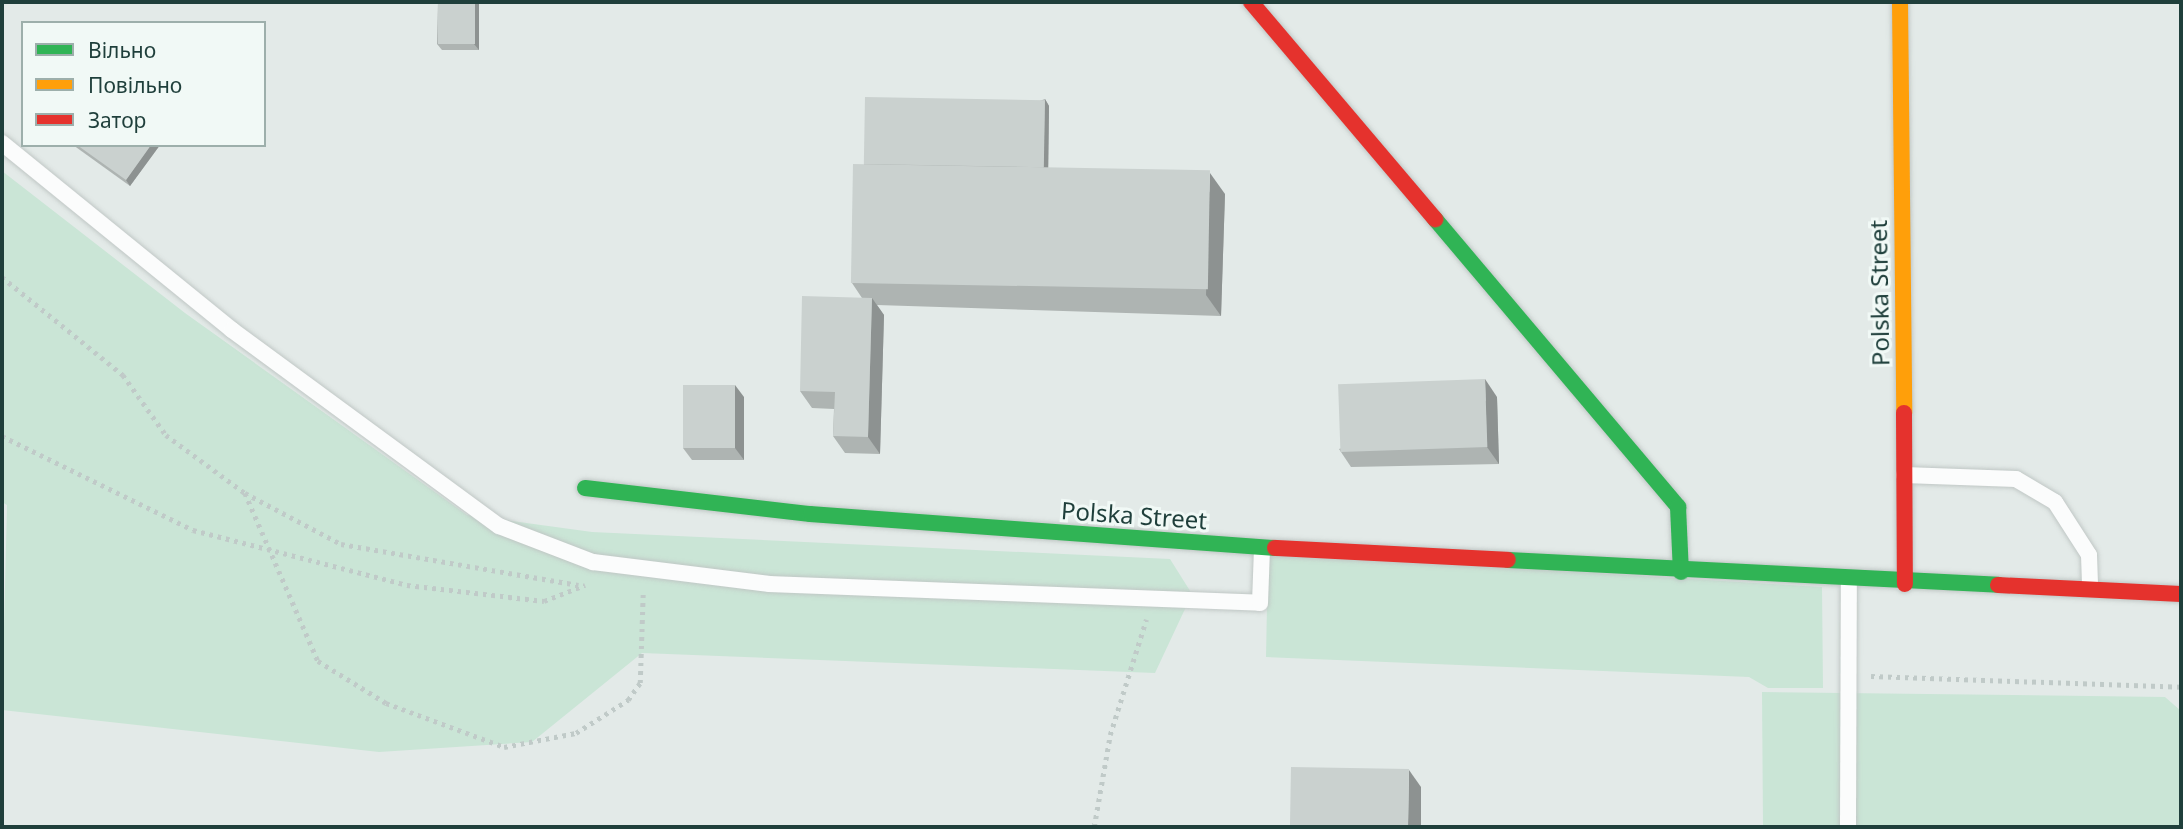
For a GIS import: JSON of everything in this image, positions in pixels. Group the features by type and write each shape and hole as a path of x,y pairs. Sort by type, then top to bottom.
{"street":[{"path":"1251,2 1678,507 1681,572"},
{"name":"Polska Street","path":"1900,2 1905,584"},
{"name":"Polska Street","path":"585,488 811,514 1262,547 1849,582 2181,594"}],"lane":[{"path":"2,143 232,330 499,526 593,562 770,584 1260,603 1262,547"},
{"path":"1904,475 2016,479 2055,502 2089,555 2090,591"},
{"path":"1848,827 1849,582"}],"path":[{"path":"2,276 123,375 166,435 245,492 341,544 561,587 586,585"},
{"path":"2,436 193,530 407,585 544,601 628,568"},
{"path":"245,492 318,660 386,703 504,747 576,733 628,700 640,683 641,608 650,570"},
{"path":"1092,827 1110,735 1153,599"},
{"path":"1848,675 2181,687"}],"green space":[{"path":"2,171 185,313 467,515 592,532 1170,559 1192,594 1155,673 642,653 532,742 379,752 2,710 7,505 2,502"},
{"path":"1268,553 1822,587 1823,688 1768,688 1749,677 1266,657"},
{"path":"1762,692 2165,697 2181,711 2181,827 1763,827"}],"building":[{"path":"438,2 475,2 475,44 438,44"},
{"path":"865,97 1045,100 1044,167 864,164"},
{"path":"80,147 150,147 126,180"},
{"path":"853,164 1210,170 1208,289 851,283"},
{"path":"2181,181 2181,257 2179,257"},
{"path":"802,296 872,298 868,437 833,436 835,392 800,391"},
{"path":"1485,379 1487,447 1340,452 1338,384"},
{"path":"683,385 735,385 735,448 683,448"},
{"path":"1291,767 1409,769 1408,827 1290,827"}],"traffic: fast":[{"path":"1435,219 1678,507 1681,572"},
{"path":"585,488 811,514 1275,548"},
{"path":"1508,560 1998,585"}],"traffic: slow":[{"path":"1900,2 1904,413"}],"traffic: jam":[{"path":"1251,2 1435,219"},
{"path":"1904,413 1905,584"},
{"path":"1275,548 1508,560"},
{"path":"1998,585 2181,594"}]}
